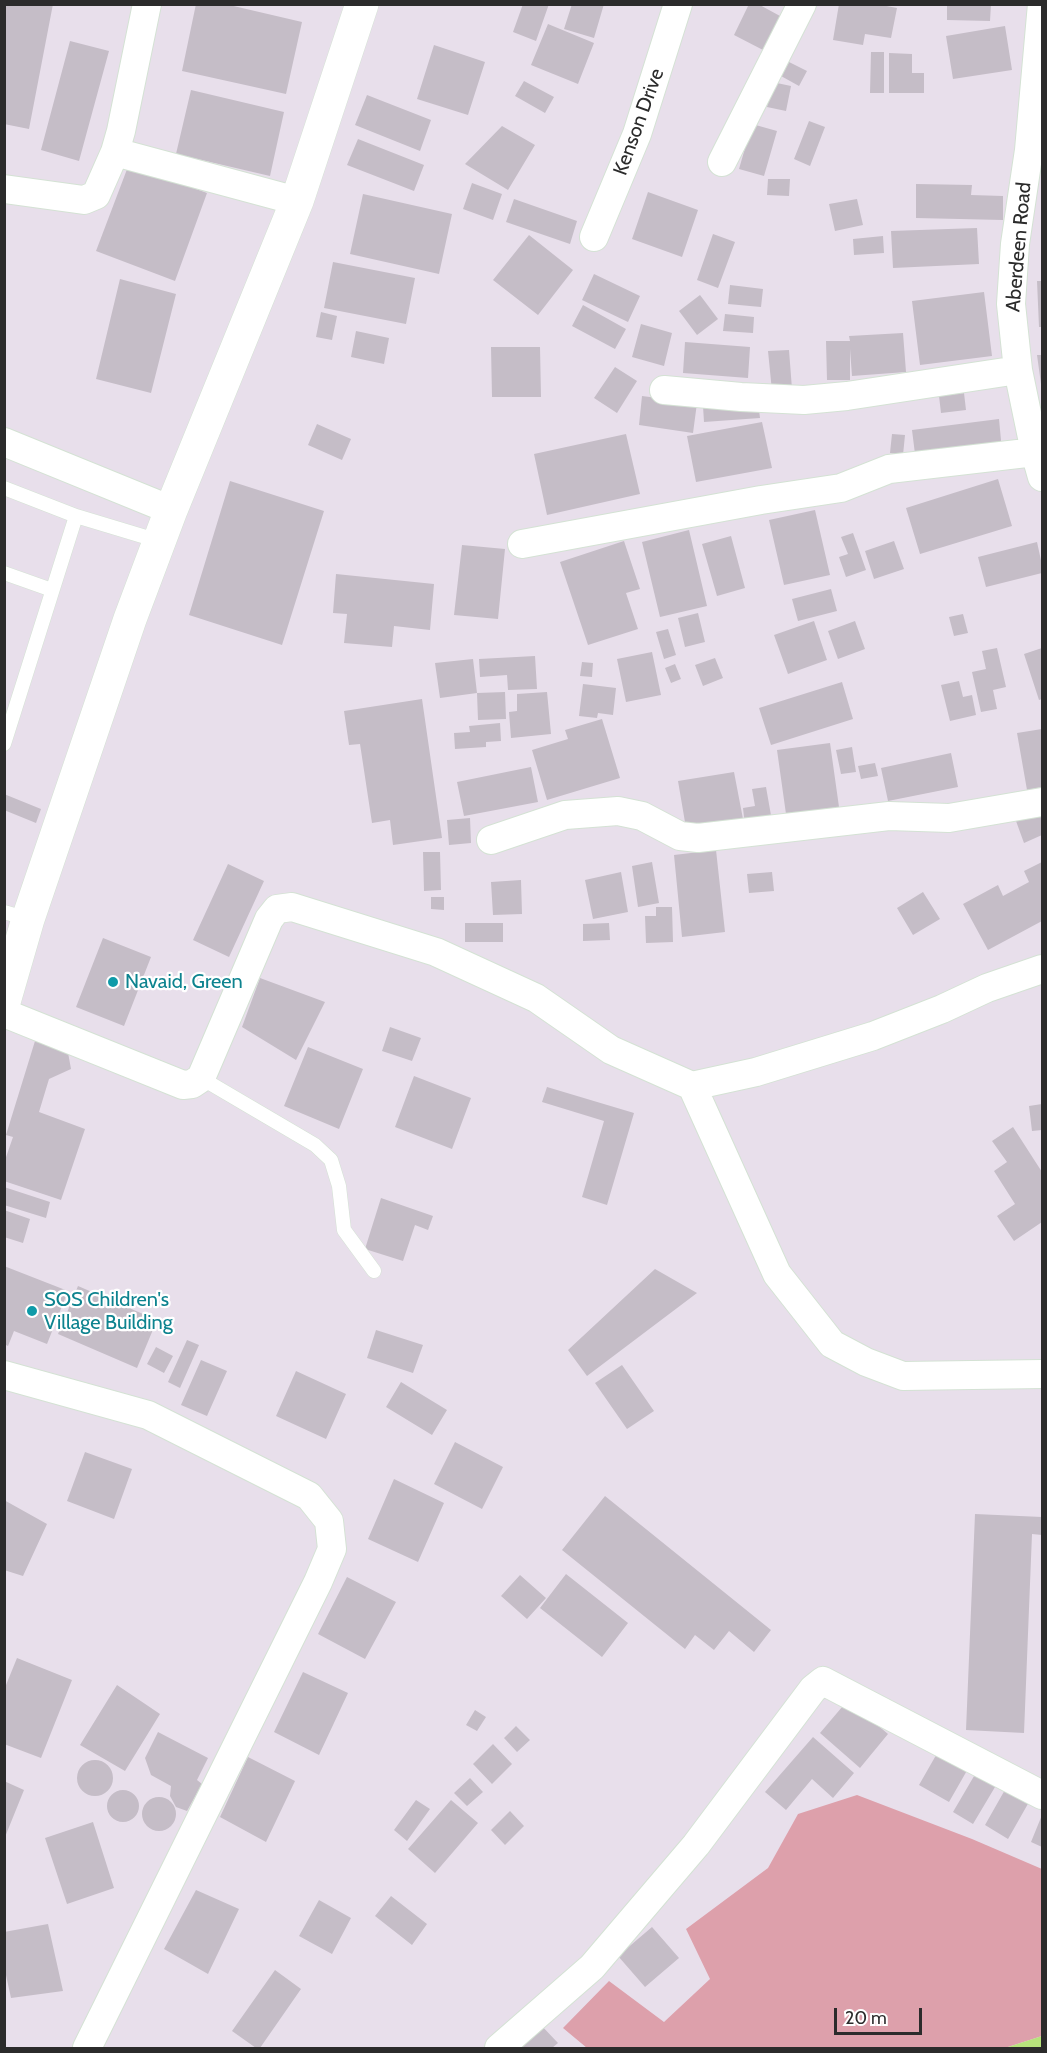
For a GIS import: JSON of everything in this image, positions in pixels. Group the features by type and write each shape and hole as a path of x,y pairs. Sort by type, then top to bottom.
{"main road":[{"path":"4,1002 16,916 171,510 297,201 362,4"}],"street":[{"path":"4,189 84,200 96,195 115,152 121,130 147,4"},
{"name":"Kenson Drive","path":"594,237 637,134 675,21 678,4"},
{"path":"722,162 802,4"},
{"name":"Aberdeen Road","path":"1039,464 1018,370 1011,304 1016,244 1029,150 1042,4"},
{"path":"115,152 297,201"},
{"path":"664,390 804,400 847,396 1018,370"},
{"path":"4,442 171,510"},
{"path":"522,544 750,502 841,488 889,469 1039,464"},
{"path":"491,840 565,815 618,811 642,816 680,836 698,838 889,816 950,818 1042,802"},
{"path":"4,1013 183,1085 192,1084 201,1078 269,919 277,909 292,907 436,952 536,998 611,1050 692,1086 756,1072 873,1036 997,984 1042,970"},
{"path":"692,1086 777,1274 832,1344 866,1362 903,1376 1042,1374"},
{"path":"4,1375 148,1415 309,1496 329,1521 332,1549 318,1582 87,2049"},
{"path":"499,2049 592,1966 696,1845 813,1689 823,1681 1042,1794"}],"lane":[{"path":"4,488 76,516 159,541"},
{"path":"4,744 76,516"},
{"path":"4,573 52,590"},
{"path":"201,1078 315,1145 331,1160 339,1186 344,1230 374,1271"}],"shaded area":[{"path":"857,1795 972,1839 1042,1869 1042,2036 1009,2048 587,2048 563,2028 609,1981 664,2022 710,1979 686,1929 768,1868 798,1814"},
{"path":"1042,2036 1042,2048 1008,2047"}],"building":[{"path":"4,4 53,4 29,129 4,124"},
{"path":"196,4 225,4 302,22 286,94 182,71"},
{"path":"523,4 549,4 536,41 513,32"},
{"path":"572,4 604,4 594,38 564,29"},
{"path":"749,4 758,4 780,16 763,50 734,35"},
{"path":"839,4 876,4 897,8 891,38 865,34 863,45 833,40"},
{"path":"947,4 991,4 990,21 947,20"},
{"path":"548,24 594,43 578,84 531,65"},
{"path":"1005,26 1012,70 953,79 946,36"},
{"path":"70,41 109,51 79,161 41,150"},
{"path":"434,45 485,62 468,115 417,99"},
{"path":"871,52 884,52 884,93 870,93"},
{"path":"889,53 912,54 912,73 924,73 924,93 889,93"},
{"path":"789,62 807,71 799,86 781,76"},
{"path":"524,81 554,97 545,113 515,96"},
{"path":"772,82 791,86 786,111 767,107"},
{"path":"191,90 284,112 270,176 176,154"},
{"path":"367,95 431,120 420,151 355,125"},
{"path":"809,121 825,127 810,166 794,159"},
{"path":"752,124 777,131 764,176 739,169"},
{"path":"502,126 535,145 508,190 465,164"},
{"path":"358,139 424,165 414,191 347,165"},
{"path":"129,164 207,193 175,281 96,251"},
{"path":"768,179 790,179 789,196 767,195"},
{"path":"472,183 502,194 493,220 463,209"},
{"path":"916,184 972,185 971,195 1003,196 1003,220 916,218"},
{"path":"648,192 698,210 682,257 632,239"},
{"path":"363,194 452,214 439,274 350,254"},
{"path":"514,199 577,221 570,244 506,222"},
{"path":"857,199 863,225 835,231 829,204"},
{"path":"977,228 979,264 893,268 891,231"},
{"path":"713,234 735,242 718,288 697,280"},
{"path":"529,235 573,270 538,315 493,280"},
{"path":"883,236 884,253 854,255 853,239"},
{"path":"333,262 415,278 406,324 324,308"},
{"path":"594,274 640,296 628,322 582,300"},
{"path":"120,279 176,294 151,393 96,379"},
{"path":"1037,281 1042,281 1042,327 1039,327"},
{"path":"730,285 763,289 761,307 728,304"},
{"path":"984,292 992,356 920,365 912,301"},
{"path":"700,295 718,319 697,335 679,311"},
{"path":"583,305 626,329 615,349 572,326"},
{"path":"321,312 337,316 332,340 316,337"},
{"path":"725,314 754,317 753,333 723,331"},
{"path":"641,324 672,333 664,366 632,357"},
{"path":"356,331 389,338 384,364 351,357"},
{"path":"903,333 906,372 852,376 850,349 850,380 827,380 826,341 850,341 849,336"},
{"path":"685,342 750,347 748,378 683,373"},
{"path":"491,347 540,347 541,397 492,397"},
{"path":"789,350 792,389 772,391 768,351"},
{"path":"1037,355 1042,355 1042,384 1041,384"},
{"path":"615,367 637,381 617,413 594,398"},
{"path":"964,393 966,410 941,413 939,396"},
{"path":"642,396 697,403 693,433 639,425"},
{"path":"758,402 760,418 704,422 703,406"},
{"path":"999,419 1002,451 916,462 912,430"},
{"path":"762,422 772,468 696,482 687,436"},
{"path":"317,424 351,439 342,460 308,445"},
{"path":"626,434 640,494 547,515 534,454"},
{"path":"892,434 905,435 903,455 890,453"},
{"path":"998,479 1012,526 920,554 906,508"},
{"path":"230,481 324,511 282,645 189,615"},
{"path":"815,510 830,575 784,585 769,520"},
{"path":"689,530 707,606 660,617 642,542"},
{"path":"853,533 866,570 846,577 839,557 848,554 841,537"},
{"path":"731,536 745,588 717,596 702,544"},
{"path":"624,541 640,589 626,593 638,629 588,645 560,562"},
{"path":"894,541 904,569 874,579 865,551"},
{"path":"1037,542 1042,573 986,587 978,557"},
{"path":"462,545 505,549 498,619 454,615"},
{"path":"336,574 434,584 430,630 394,626 392,647 344,643 347,614 333,613"},
{"path":"831,589 837,611 798,621 792,599"},
{"path":"698,613 705,642 685,647 678,618"},
{"path":"963,614 968,633 954,636 949,617"},
{"path":"814,621 827,660 788,674 774,635"},
{"path":"855,621 865,649 838,659 828,631"},
{"path":"668,629 676,655 664,659 656,632"},
{"path":"997,648 1006,687 993,690 997,709 981,712 972,672 986,669 982,651"},
{"path":"1042,648 1042,699 1039,700 1024,654"},
{"path":"652,652 661,695 626,702 617,659"},
{"path":"535,656 537,689 508,690 507,675 480,677 479,659"},
{"path":"715,658 723,678 703,686 695,665"},
{"path":"473,659 477,693 440,698 435,663"},
{"path":"582,662 593,663 592,677 580,676"},
{"path":"675,664 681,679 671,683 665,668"},
{"path":"959,681 963,697 972,695 976,715 950,721 941,685"},
{"path":"842,682 853,719 771,745 759,708"},
{"path":"583,684 616,688 613,715 598,713 597,718 579,716"},
{"path":"505,692 506,719 478,720 477,693"},
{"path":"547,692 551,734 511,738 509,712 517,711 517,694"},
{"path":"422,699 442,838 393,845 390,820 372,823 360,744 349,745 344,711"},
{"path":"602,719 620,778 547,800 532,750 568,739 565,730"},
{"path":"500,723 501,741 486,742 486,747 455,749 454,733 470,732 469,726"},
{"path":"1042,729 1042,787 1027,790 1017,733"},
{"path":"830,743 839,807 786,814 777,750"},
{"path":"852,747 856,772 841,774 836,750"},
{"path":"951,753 958,787 888,801 881,768"},
{"path":"875,763 878,776 861,779 858,766"},
{"path":"531,767 538,802 464,816 457,782"},
{"path":"734,772 743,819 686,828 678,781"},
{"path":"766,787 772,821 745,826 743,808 755,806 752,789"},
{"path":"4,794 41,809 36,823 4,810"},
{"path":"1042,811 1042,835 1024,843 1016,821"},
{"path":"470,818 471,843 449,845 447,820"},
{"path":"716,850 725,932 682,937 674,855"},
{"path":"423,852 440,852 441,890 424,891"},
{"path":"652,862 659,903 638,907 632,866"},
{"path":"1042,862 1042,921 988,950 963,904 998,885 1003,896 1029,882 1024,871"},
{"path":"228,864 264,881 229,957 193,940"},
{"path":"621,872 628,912 593,919 585,880"},
{"path":"772,872 774,891 749,893 747,874"},
{"path":"521,880 522,914 493,915 491,882"},
{"path":"923,892 940,919 913,935 897,908"},
{"path":"431,897 444,897 444,910 431,909"},
{"path":"656,907 672,907 673,942 646,943 645,916 656,916"},
{"path":"465,923 503,923 503,942 465,942"},
{"path":"609,923 610,940 583,941 583,924"},
{"name":"Navaid, Green","path":"103,938 151,957 124,1026 76,1007"},
{"path":"260,978 325,1002 296,1060 242,1027"},
{"path":"390,1027 421,1038 412,1061 382,1051"},
{"path":"35,1041 67,1047 71,1069 49,1079 39,1112 85,1129 61,1200 4,1181 4,1163 13,1137 6,1135"},
{"path":"308,1047 363,1069 339,1129 284,1106"},
{"path":"414,1076 471,1098 452,1149 395,1127"},
{"path":"547,1087 634,1113 607,1205 582,1197 604,1121 542,1102"},
{"path":"1042,1104 1042,1130 1032,1131 1029,1106"},
{"path":"1013,1127 1042,1172 1042,1222 1014,1241 997,1216 1015,1204 994,1171 1007,1162 992,1141"},
{"path":"4,1187 50,1202 46,1218 4,1205"},
{"path":"381,1198 433,1216 428,1230 415,1225 403,1261 365,1249"},
{"path":"4,1210 30,1219 23,1243 4,1237"},
{"name":"SOS Children's Village Building","path":"4,1266 68,1291 47,1344 14,1331 8,1346 4,1344"},
{"path":"655,1269 697,1293 587,1376 568,1350"},
{"path":"78,1286 157,1320 137,1368 58,1334"},
{"path":"376,1330 423,1345 413,1373 367,1358"},
{"path":"187,1340 199,1345 180,1388 168,1382"},
{"path":"156,1347 173,1356 164,1373 147,1364"},
{"path":"201,1360 227,1371 207,1416 181,1405"},
{"path":"622,1365 654,1411 627,1429 595,1383"},
{"path":"296,1371 346,1394 326,1439 276,1416"},
{"path":"401,1382 447,1410 432,1435 386,1407"},
{"path":"455,1442 503,1467 482,1509 434,1484"},
{"path":"85,1452 132,1469 114,1519 67,1501"},
{"path":"394,1479 444,1503 418,1562 368,1539"},
{"path":"605,1496 771,1630 754,1652 729,1631 714,1650 695,1635 685,1649 562,1550"},
{"path":"4,1500 47,1524 23,1576 4,1570"},
{"path":"975,1514 1042,1517 1042,1535 1032,1534 1024,1733 966,1730"},
{"path":"566,1574 628,1623 602,1657 540,1608"},
{"path":"520,1575 546,1598 527,1619 501,1596"},
{"path":"347,1577 396,1602 365,1659 318,1634"},
{"path":"17,1658 72,1680 41,1758 4,1744 4,1690"},
{"path":"303,1672 348,1693 319,1755 274,1732"},
{"path":"117,1685 160,1714 125,1771 80,1745"},
{"path":"848,1700 888,1734 860,1768 820,1733"},
{"path":"475,1710 486,1717 477,1731 466,1725"},
{"path":"516,1726 530,1740 517,1752 504,1738"},
{"path":"158,1732 208,1758 197,1780 202,1784 187,1811 176,1807 170,1796 171,1786 151,1775 145,1758"},
{"path":"813,1737 854,1773 833,1798 812,1779 786,1810 765,1792"},
{"path":"493,1744 512,1764 492,1784 473,1764"},
{"path":"939,1750 969,1767 949,1802 919,1785"},
{"path":"248,1757 295,1781 266,1842 220,1817"},
{"path":"95,1760 108,1765 113,1778 108,1791 95,1796 82,1791 77,1778 82,1765"},
{"path":"977,1771 998,1782 973,1824 953,1812"},
{"path":"470,1778 483,1792 467,1806 454,1793"},
{"path":"4,1781 24,1790 5,1837 4,1837"},
{"path":"1006,1788 1029,1802 1008,1839 985,1825"},
{"path":"123,1790 134,1795 139,1806 134,1817 123,1822 112,1817 107,1806 112,1795"},
{"path":"159,1797 171,1802 176,1814 171,1826 159,1831 147,1826 142,1814 147,1802"},
{"path":"416,1800 430,1809 407,1841 394,1830"},
{"path":"451,1800 478,1823 435,1873 408,1849"},
{"path":"510,1811 524,1826 505,1845 491,1830"},
{"path":"1042,1815 1042,1847 1031,1842"},
{"path":"93,1822 114,1888 67,1904 45,1838"},
{"path":"196,1890 239,1909 208,1974 164,1949"},
{"path":"391,1896 427,1924 412,1945 375,1916"},
{"path":"319,1900 351,1918 332,1954 299,1936"},
{"path":"48,1924 63,1991 11,1998 4,1966 4,1932"},
{"path":"652,1927 679,1958 645,1987 618,1956"},
{"path":"275,1970 301,1989 260,2048 256,2048 232,2031"},
{"path":"539,2023 558,2043 552,2048 512,2048"}],"place":[{"name":"Navaid, Green","path":"113,982"},
{"name":"SOS Children's Village Building","path":"32,1311"}]}
